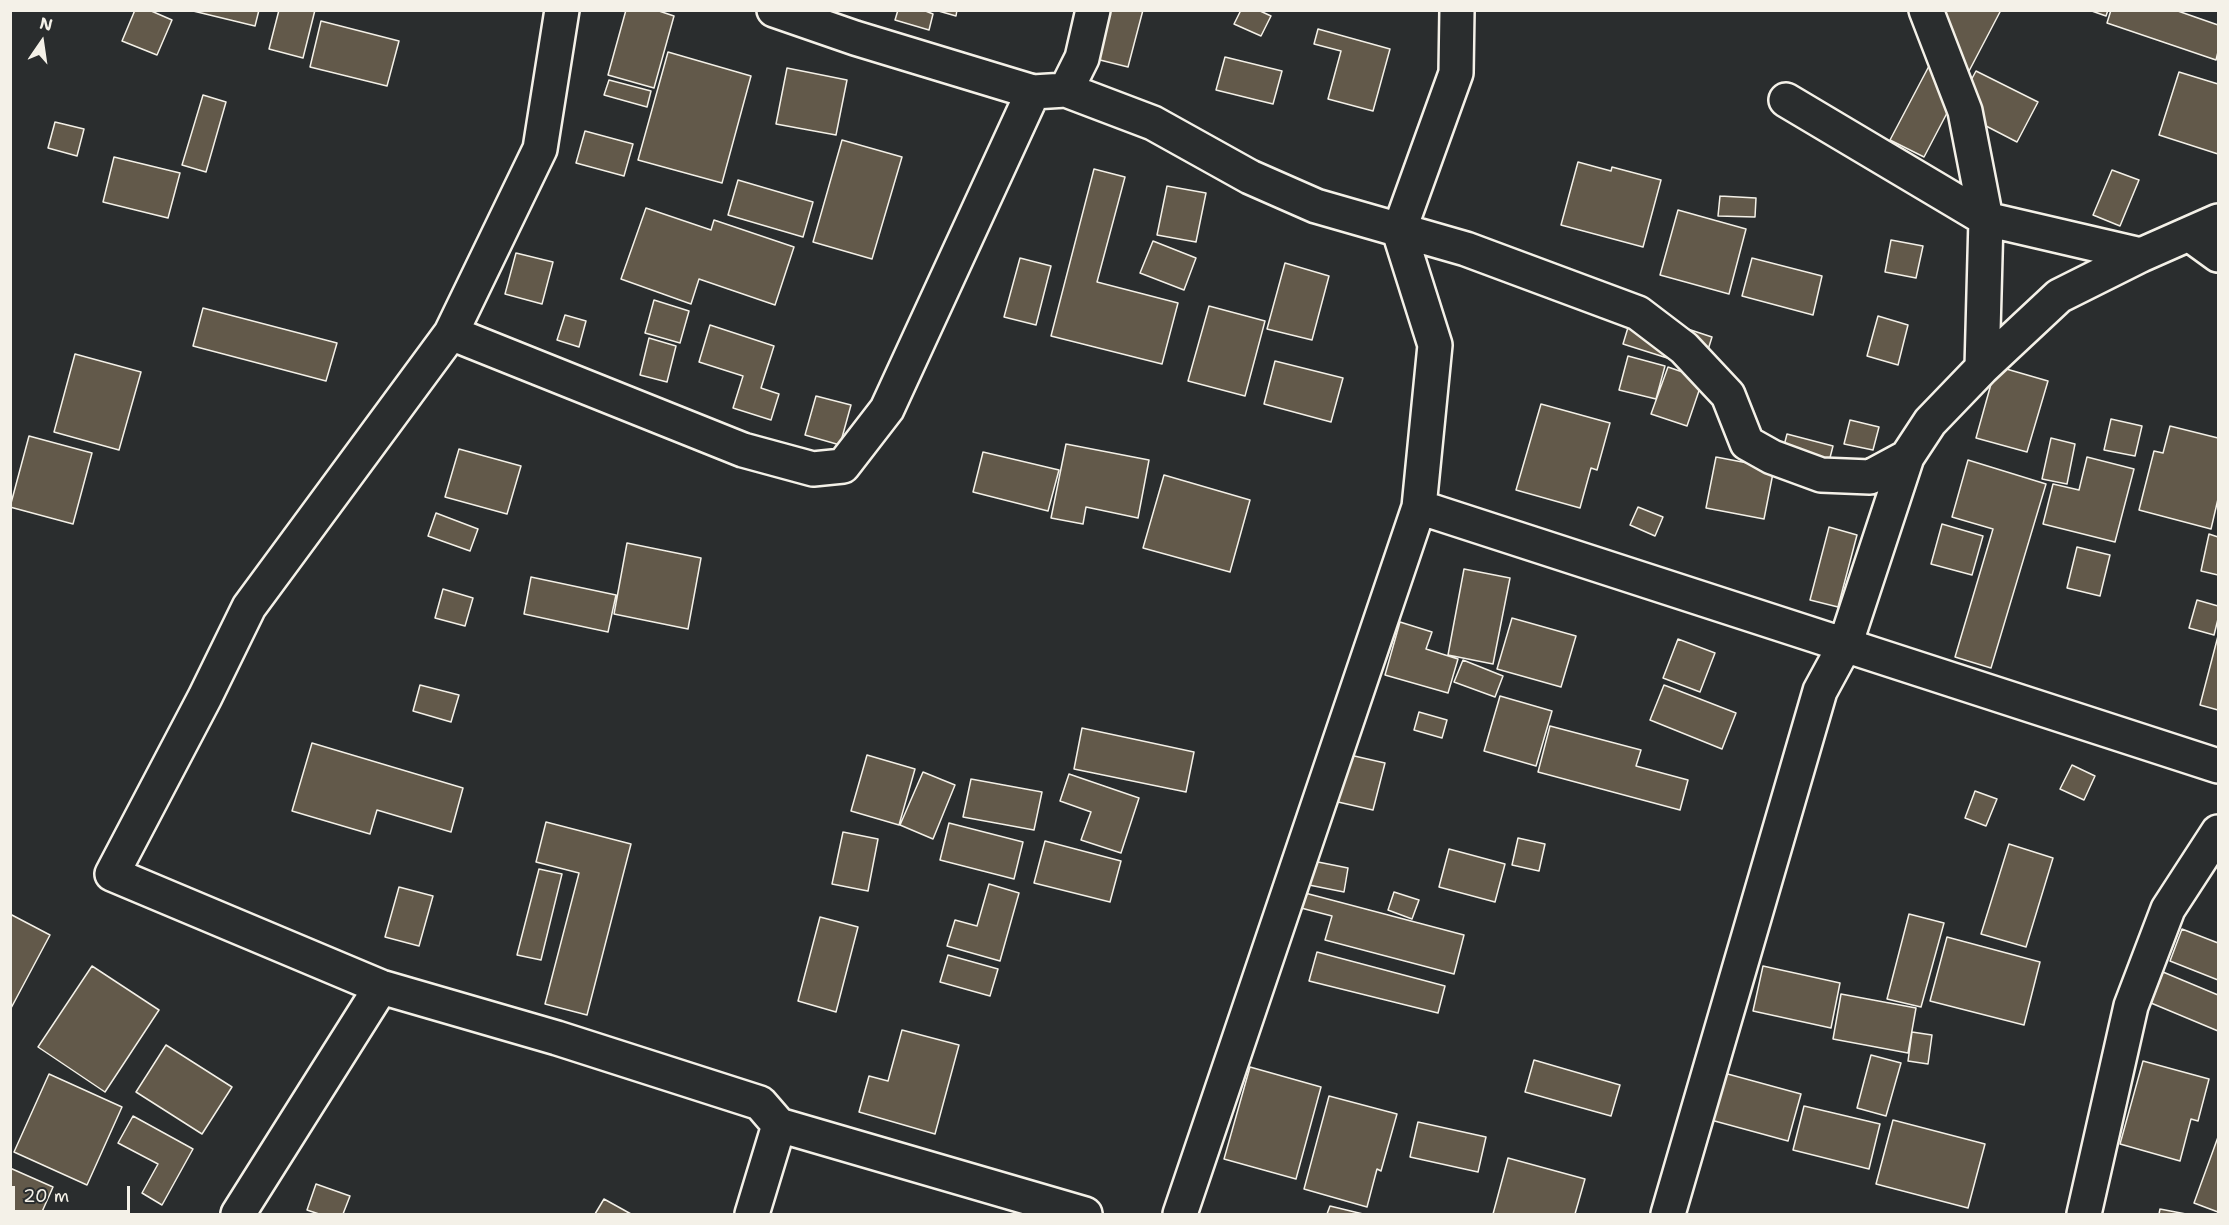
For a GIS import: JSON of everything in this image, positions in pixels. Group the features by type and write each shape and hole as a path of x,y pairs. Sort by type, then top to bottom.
{"street":[{"path":"562,10 540,149 451,333 249,607 205,697 112,874 381,987 557,1038 760,1103 779,1125 1085,1215"},
{"path":"774,10 855,38 1033,92 1066,90 1153,123 1250,177 1316,206 1466,249 1638,313 1684,348 1728,394 1747,443 1773,457 1821,475 1870,477 1907,457"},
{"path":"1066,90 1082,58 1093,10"},
{"path":"1180,1215 1419,507 1435,345 1399,231 1456,73 1457,10"},
{"path":"1926,10 1965,111 1986,219 1982,368"},
{"path":"451,333 743,450 813,470 843,466 887,409 1033,92"},
{"path":"1786,100 1986,219 2141,255"},
{"path":"1668,1215 1820,691 1845,645 1907,457 1930,422 1982,368 2059,296 2141,255 2218,221"},
{"path":"2189,234 2218,255"},
{"path":"1419,507 2218,766"},
{"path":"2084,1215 2131,1005 2168,909 2218,832"},
{"path":"238,1215 381,987"},
{"path":"752,1215 779,1125"}],"building":[{"path":"135,10 149,10 172,20 157,55 122,41"},
{"path":"189,10 259,10 255,26"},
{"path":"279,10 315,10 303,58 269,49"},
{"path":"626,10 656,10 674,16 654,88 608,75"},
{"path":"898,10 923,10 933,14 929,30 895,20"},
{"path":"935,10 957,10 956,16"},
{"path":"1078,10 1143,10 1128,67 1088,57"},
{"path":"1241,10 1258,10 1271,16 1261,36 1234,24"},
{"path":"1919,10 2001,10 1924,157 1890,140 1948,30"},
{"path":"2089,10 2108,10 2106,16"},
{"path":"2111,10 2175,10 2218,25 2216,60 2107,23"},
{"path":"321,21 399,41 387,86 310,67"},
{"path":"1318,29 1390,49 1373,111 1328,99 1341,51 1314,44"},
{"path":"668,52 751,76 722,183 638,160"},
{"path":"1225,57 1282,71 1273,104 1216,90"},
{"path":"787,68 847,80 836,135 776,124"},
{"path":"1976,71 2038,102 2017,142 1955,110"},
{"path":"2179,72 2218,84 2218,154 2159,135"},
{"path":"609,80 651,91 647,107 604,95"},
{"path":"203,95 226,102 206,172 182,165"},
{"path":"55,122 84,129 77,156 48,148"},
{"path":"585,131 633,144 624,176 576,163"},
{"path":"842,140 902,157 872,259 813,242"},
{"path":"114,157 180,173 168,218 103,202"},
{"path":"1578,162 1611,171 1612,167 1661,180 1643,247 1561,225"},
{"path":"1094,169 1125,177 1097,282 1178,303 1162,364 1051,336"},
{"path":"2112,170 2139,180 2120,226 2093,215"},
{"path":"738,180 813,202 803,237 728,215"},
{"path":"1167,186 1206,193 1196,242 1157,235"},
{"path":"1720,196 1756,198 1755,217 1718,216"},
{"path":"646,208 711,230 714,220 794,247 775,305 699,279 691,304 621,279"},
{"path":"1678,210 1746,229 1729,294 1660,275"},
{"path":"1891,240 1923,246 1916,278 1885,272"},
{"path":"1153,241 1196,258 1184,290 1140,273"},
{"path":"516,253 553,262 542,304 505,294"},
{"path":"1020,258 1051,266 1036,325 1004,317"},
{"path":"1752,258 1822,276 1813,315 1742,296"},
{"path":"1285,263 1329,276 1312,340 1267,329"},
{"path":"654,300 689,311 680,343 645,333"},
{"path":"1209,306 1265,321 1245,396 1188,381"},
{"path":"203,308 337,343 326,381 193,346"},
{"path":"1633,311 1712,337 1702,369 1623,344"},
{"path":"565,315 586,321 579,347 557,340"},
{"path":"1878,316 1908,325 1898,365 1867,356"},
{"path":"710,325 774,346 761,388 779,394 771,420 733,408 743,376 699,362"},
{"path":"649,338 676,346 667,382 640,375"},
{"path":"75,354 141,372 119,450 54,432"},
{"path":"1628,356 1665,366 1656,399 1619,390"},
{"path":"1275,361 1343,378 1331,422 1264,404"},
{"path":"1996,366 2048,381 2027,452 1976,438"},
{"path":"1668,367 1703,379 1687,426 1651,414"},
{"path":"816,396 851,405 840,445 805,435"},
{"path":"1541,404 1610,423 1597,470 1591,468 1580,508 1516,490"},
{"path":"2111,419 2142,426 2135,456 2104,450"},
{"path":"1850,420 1879,427 1873,450 1844,444"},
{"path":"2170,426 2218,438 2218,499 2211,529 2139,510 2154,451 2163,453"},
{"path":"1787,434 1833,446 1824,481 1778,469"},
{"path":"29,436 92,453 73,524 10,507"},
{"path":"2051,438 2075,444 2067,484 2042,479"},
{"path":"1066,444 1149,460 1138,518 1086,507 1083,524 1051,518"},
{"path":"459,449 521,466 507,514 445,497"},
{"path":"983,452 1059,470 1048,511 973,492"},
{"path":"1716,457 1774,468 1764,519 1706,508"},
{"path":"2087,457 2134,469 2115,542 2043,524 2053,484 2079,490"},
{"path":"1968,460 2046,484 1991,668 1955,657 1993,529 1952,517"},
{"path":"1164,475 1250,500 1230,572 1143,548"},
{"path":"1638,507 1663,517 1655,536 1630,525"},
{"path":"436,513 478,529 470,551 428,536"},
{"path":"1942,524 1983,536 1972,575 1931,564"},
{"path":"1829,527 1857,535 1838,607 1810,600"},
{"path":"2209,534 2218,537 2218,575 2201,571"},
{"path":"627,543 701,558 688,629 614,614"},
{"path":"2077,547 2110,555 2100,596 2067,588"},
{"path":"1464,569 1510,578 1493,664 1448,655"},
{"path":"531,577 616,595 608,632 524,614"},
{"path":"443,589 473,598 465,626 435,618"},
{"path":"2197,600 2218,606 2214,635 2189,628"},
{"path":"1512,618 1576,636 1561,687 1497,669"},
{"path":"1400,622 1432,632 1426,649 1458,659 1448,693 1385,675"},
{"path":"2218,636 2218,710 2200,705"},
{"path":"1678,639 1715,653 1700,692 1663,678"},
{"path":"1463,660 1503,676 1495,697 1454,682"},
{"path":"420,685 459,695 451,722 413,711"},
{"path":"1664,685 1736,713 1722,749 1650,720"},
{"path":"1500,696 1552,711 1536,766 1484,751"},
{"path":"1419,712 1447,720 1442,738 1414,730"},
{"path":"1550,726 1641,750 1636,766 1688,780 1680,810 1538,772"},
{"path":"1082,728 1194,752 1186,792 1074,769"},
{"path":"312,743 463,788 451,832 377,810 370,834 292,811"},
{"path":"867,755 915,769 899,825 851,811"},
{"path":"1350,755 1385,763 1373,810 1338,802"},
{"path":"2072,765 2095,776 2084,800 2060,789"},
{"path":"923,772 955,785 933,839 900,825"},
{"path":"1069,774 1139,798 1121,853 1081,840 1091,812 1060,801"},
{"path":"971,779 1042,792 1034,830 963,817"},
{"path":"1975,791 1997,799 1986,826 1965,818"},
{"path":"546,822 631,844 587,1015 545,1004 579,873 536,862"},
{"path":"949,823 1023,842 1014,879 940,860"},
{"path":"843,832 878,839 868,891 832,884"},
{"path":"1518,838 1545,844 1539,871 1512,865"},
{"path":"1045,841 1121,861 1110,902 1034,883"},
{"path":"2009,844 2053,858 2026,947 1981,934"},
{"path":"1449,849 1505,864 1495,902 1439,887"},
{"path":"1313,861 1348,868 1344,892 1309,885"},
{"path":"539,869 562,874 541,960 517,955"},
{"path":"989,884 1019,893 1000,961 947,946 955,920 977,926"},
{"path":"399,887 433,896 419,946 385,937"},
{"path":"1394,892 1419,900 1412,919 1388,910"},
{"path":"1305,893 1464,935 1454,974 1325,940 1332,916 1301,908"},
{"path":"10,914 50,935 10,1010"},
{"path":"1909,914 1944,923 1921,1007 1887,999"},
{"path":"820,917 858,927 836,1012 798,1001"},
{"path":"2182,929 2218,943 2218,980 2170,961"},
{"path":"1947,937 2040,962 2024,1025 1930,1001"},
{"path":"1317,952 1445,986 1438,1013 1309,981"},
{"path":"948,955 998,969 990,996 940,982"},
{"path":"92,966 159,1010 105,1092 38,1047"},
{"path":"1763,966 1840,983 1831,1028 1753,1011"},
{"path":"2163,972 2218,995 2218,1031 2151,1003"},
{"path":"1841,994 1916,1008 1908,1053 1833,1039"},
{"path":"902,1030 959,1045 935,1134 859,1112 869,1076 888,1081"},
{"path":"1912,1032 1932,1035 1928,1064 1908,1061"},
{"path":"166,1045 232,1087 202,1134 136,1092"},
{"path":"1871,1055 1901,1063 1886,1116 1857,1108"},
{"path":"1534,1060 1620,1085 1611,1116 1525,1092"},
{"path":"2143,1061 2209,1079 2198,1121 2191,1119 2180,1161 2120,1144"},
{"path":"1250,1067 1321,1087 1296,1179 1224,1159"},
{"path":"1724,1073 1801,1094 1788,1141 1711,1120"},
{"path":"49,1074 122,1107 87,1185 14,1152"},
{"path":"1329,1096 1397,1114 1381,1171 1377,1169 1367,1207 1304,1189"},
{"path":"1804,1106 1880,1124 1869,1169 1793,1150"},
{"path":"133,1116 193,1149 162,1205 142,1193 158,1164 118,1143"},
{"path":"1893,1120 1985,1144 1968,1208 1876,1184"},
{"path":"1418,1122 1486,1137 1478,1172 1410,1157"},
{"path":"2218,1137 2218,1212 2194,1203"},
{"path":"1508,1158 1585,1179 1575,1214 1493,1214"},
{"path":"10,1168 53,1187 41,1214 23,1214 15,1211 10,1214"},
{"path":"316,1184 350,1196 343,1214 319,1214 307,1210"},
{"path":"604,1199 631,1214 595,1214"},
{"path":"1330,1206 1363,1214 1327,1214"},
{"path":"2160,1209 2186,1214 2159,1214"}]}
